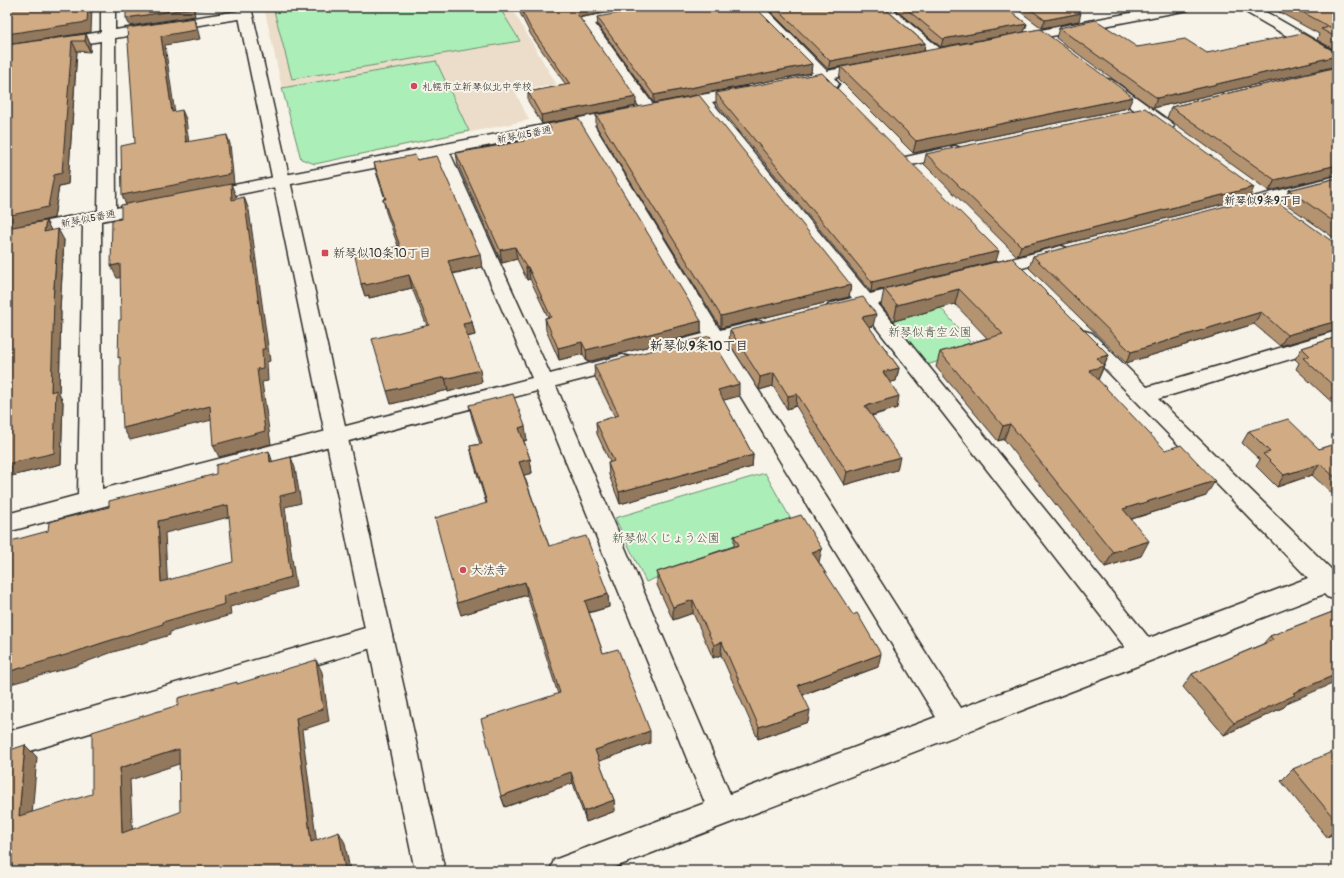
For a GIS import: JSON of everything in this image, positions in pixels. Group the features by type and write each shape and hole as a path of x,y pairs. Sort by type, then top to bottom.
{"street":[{"path":"90,501 108,7"},
{"path":"649,110 586,21 668,7"},
{"path":"756,7 846,98"},
{"path":"882,7 930,55 954,51"},
{"path":"1123,7 1137,16"},
{"path":"1000,42 1183,7"},
{"path":"1247,7 1337,58"},
{"path":"7,51 108,36 244,11 430,871"},
{"path":"1025,24 1058,48"},
{"path":"784,84 885,64"},
{"path":"1096,75 1176,133"},
{"name":"新琴似5番通","path":"192,198 761,88"},
{"path":"702,99 1144,651"},
{"path":"1122,116 1167,111"},
{"path":"584,122 715,338 955,723"},
{"path":"924,177 902,155 969,148"},
{"path":"441,150 544,383 723,811"},
{"path":"1227,209 1259,194 1337,181"},
{"path":"1259,194 1284,212"},
{"name":"新琴似5番通","path":"7,234 169,202"},
{"path":"974,274 1081,247"},
{"path":"995,248 1028,281"},
{"path":"820,312 927,286"},
{"path":"663,352 775,323"},
{"path":"565,871 1144,651 1334,583 1072,325"},
{"path":"1143,396 1337,338"},
{"path":"7,523 641,357"},
{"path":"7,746 379,635"}],"shaded area":[{"name":"札幌市立新琴似北中学校","path":"264,7 511,7 557,85 515,91 529,120 315,164 301,159 282,88"}],"green space":[{"path":"273,7 499,7 520,41 292,79"},
{"path":"436,61 469,131 315,164 301,159 282,88"},
{"name":"新琴似青空公園","path":"934,300 976,349 927,365 887,314"},
{"name":"新琴似くじょう公園","path":"765,473 793,523 646,582 615,518"}],"building":[{"path":"7,7 88,7 87,22 7,34"},
{"path":"126,7 192,7 192,8 126,18"},
{"path":"520,7 588,7 580,8 577,14 636,97 541,115 528,92 570,84 530,27"},
{"path":"652,7 755,7 812,64 654,95 597,17"},
{"path":"775,7 883,7 925,43 830,61"},
{"path":"904,7 1005,7 1027,24 943,39"},
{"path":"1027,7 1072,7 1081,13 1045,20"},
{"path":"1293,7 1337,7 1337,38 1321,29 1330,27"},
{"path":"194,18 196,30 161,36 172,112 182,110 186,142 227,135 231,174 122,195 121,146 135,143 127,28"},
{"path":"1096,20 1137,47 1185,39 1207,53 1302,33 1337,53 1337,56 1157,98 1059,28"},
{"path":"1040,29 1133,97 916,141 841,67"},
{"path":"86,34 85,41 72,41 62,173 54,175 48,207 7,216 7,45"},
{"path":"1337,67 1337,165 1275,180 1171,107"},
{"path":"822,73 999,251 872,282 716,93"},
{"path":"699,95 851,285 721,316 596,115"},
{"path":"1145,108 1254,187 1021,246 926,154"},
{"path":"578,118 701,321 586,350 582,342 558,348 545,318 551,317 528,267 526,267 515,247 500,250 456,153 524,141 521,135 551,129 548,124"},
{"path":"415,155 417,160 437,156 480,254 448,261 472,322 463,324 480,370 387,391 372,339 429,325 409,275 366,285 365,283 361,284 355,256 400,246 383,199 386,199 374,163"},
{"path":"1337,178 1337,224 1289,190"},
{"path":"231,184 232,200 244,197 265,349 262,349 263,368 257,369 265,431 213,445 210,406 123,428 120,386 120,357 118,358 119,320 121,320 120,264 111,266 112,220 121,219 121,205"},
{"path":"1268,195 1337,245 1337,321 1287,335 1261,312 1131,352 1033,256"},
{"path":"46,221 44,232 58,229 53,301 51,392 56,390 54,453 7,464 7,228"},
{"path":"1012,258 1109,355 1097,358 1104,366 1089,370 1165,450 1181,445 1215,481 1123,509 1149,541 1113,552 1010,424 1003,426 940,352 1003,334 959,289 897,305 884,289"},
{"path":"863,297 876,314 862,317 899,368 883,372 899,396 865,406 900,457 847,472 797,394 788,396 774,373 760,377 730,330"},
{"path":"710,336 739,384 718,390 753,455 619,492 608,463 614,461 596,422 619,415 594,365"},
{"path":"1337,337 1337,389 1303,358 1310,356 1302,348"},
{"path":"513,394 525,426 519,428 530,459 519,462 549,546 586,536 608,594 585,601 603,653 618,649 650,731 595,750 614,800 584,811 571,772 501,796 481,719 560,693 525,582 457,603 435,518 487,503 470,446 482,444 469,405"},
{"path":"1288,419 1319,449 1337,443 1337,479 1320,464 1284,475 1263,454 1270,452 1249,431"},
{"path":"269,451 270,462 291,457 296,492 280,496 291,577 224,596 225,604 163,622 163,624 66,655 7,672 7,542 48,531 49,522 109,507 109,501 216,474 216,465","holes":["228,505 233,562 161,582 158,521"]},
{"path":"801,515 822,549 812,552 853,615 857,613 881,654 798,685 810,710 759,727 722,642 714,645 693,600 673,607 657,572 739,545 734,536"},
{"path":"1335,611 1337,613 1337,674 1293,693 1295,695 1234,723 1192,674 1273,640 1270,636"},
{"path":"316,660 323,709 296,718 311,842 339,832 345,870 7,871 7,751 25,745 19,816 92,794 92,732 178,705 178,698 237,682 237,684","holes":["179,749 180,812 122,833 120,768"]},
{"path":"1336,750 1337,752 1337,822 1293,769"}],"place":[{"name":"札幌市立新琴似北中学校","path":"414,86"},
{"name":"新琴似10条10丁目","path":"325,253"},
{"name":"大法寺","path":"463,570"}],"district":[{"name":"新琴似9条9丁目","path":"1263,200"},
{"name":"新琴似9条10丁目","path":"699,345"}]}
